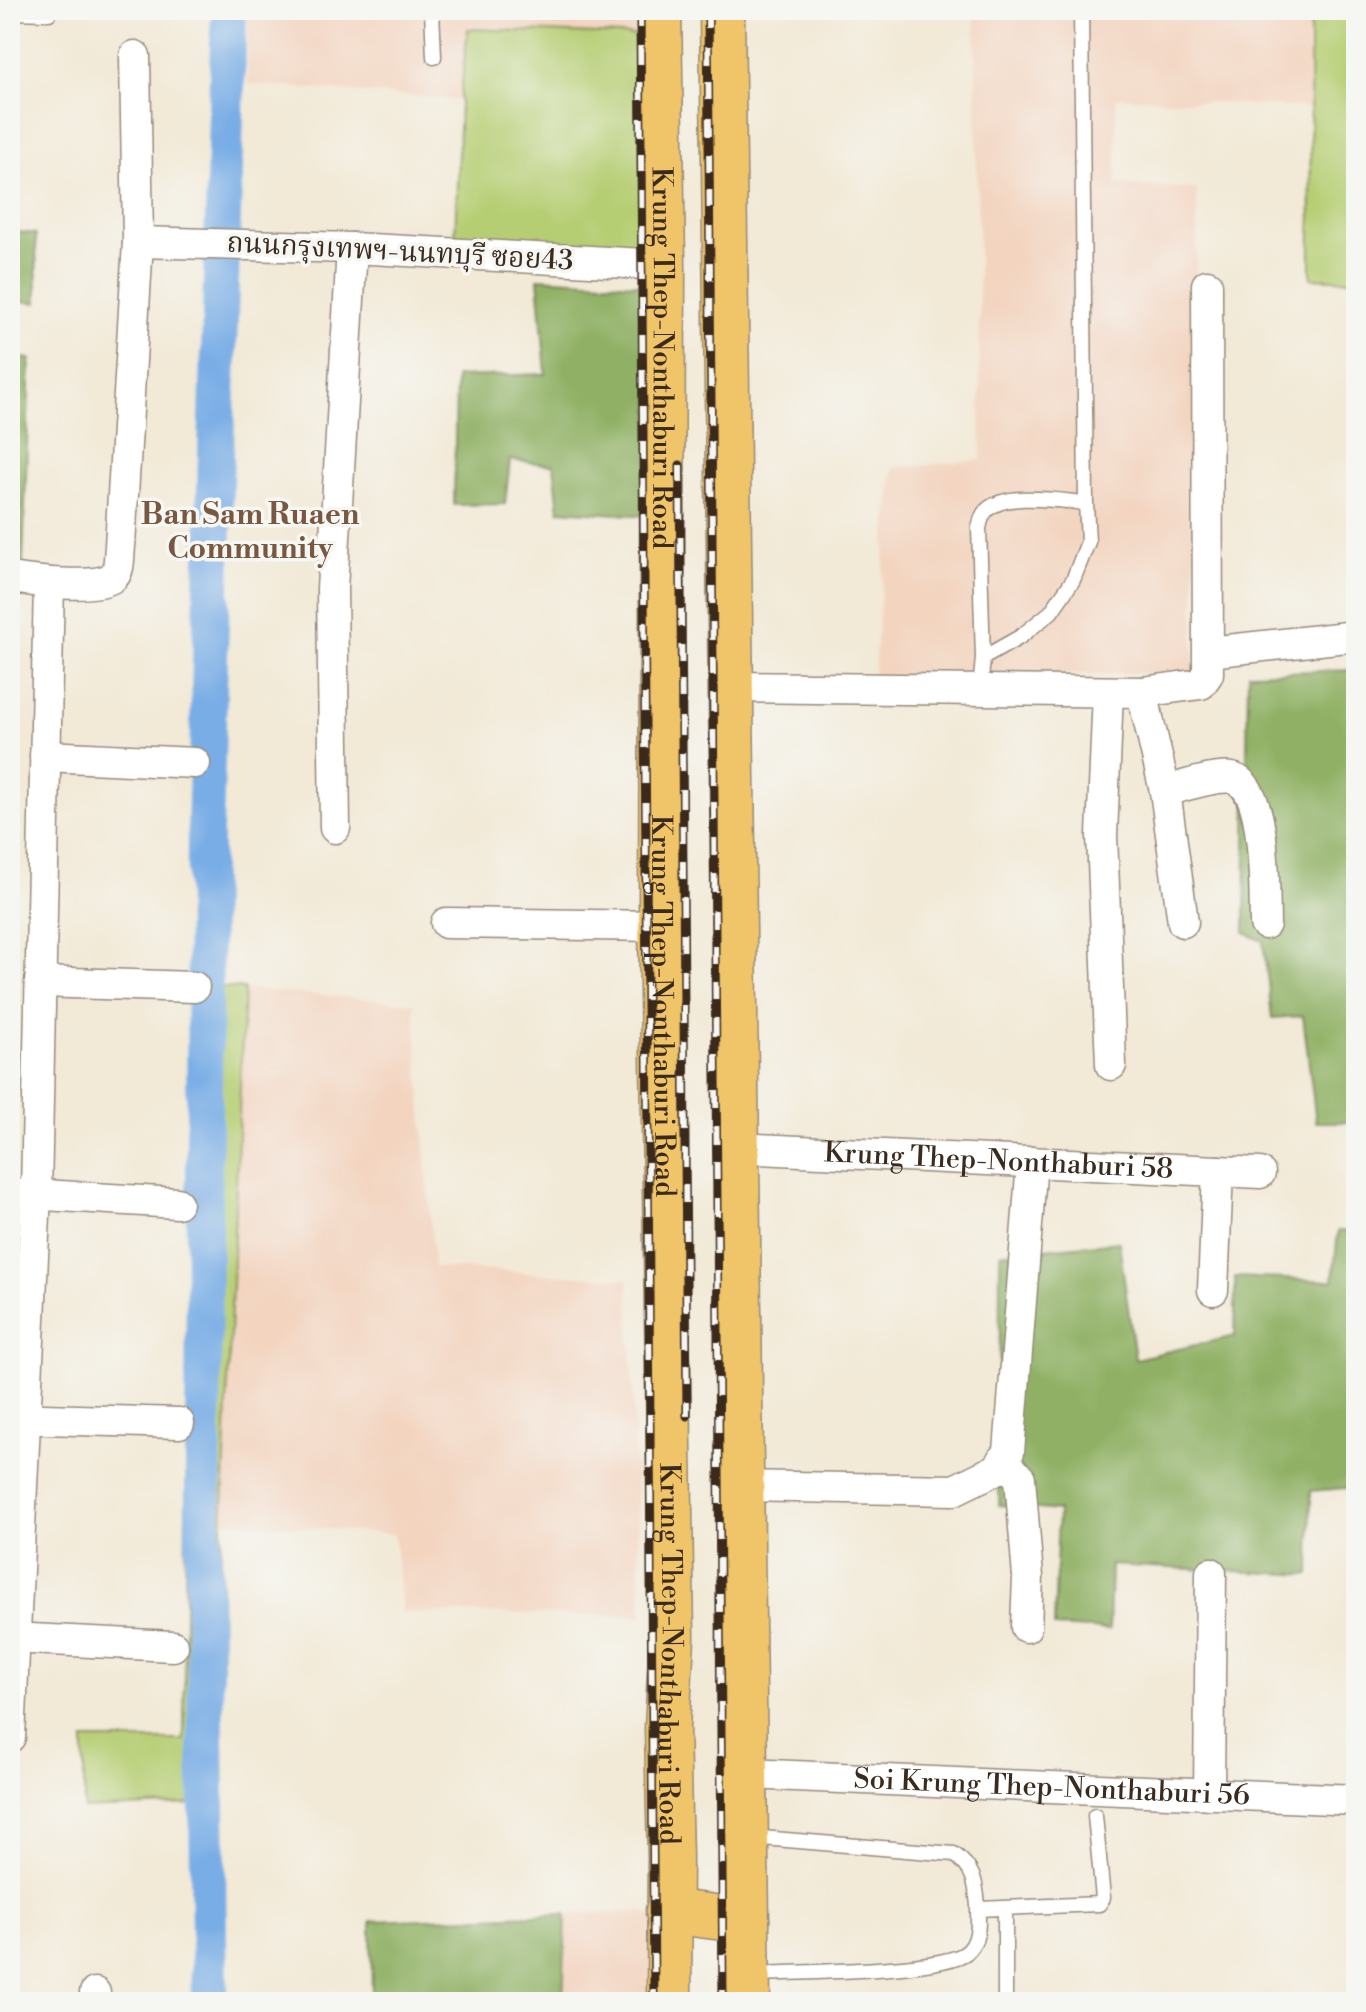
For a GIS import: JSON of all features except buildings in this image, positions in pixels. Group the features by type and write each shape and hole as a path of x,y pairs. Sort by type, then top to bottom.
{"main road":[{"name":"Krung Thep-Nonthaburi Road","path":"659,10 664,715 661,926 672,1638 667,1728 669,2002"},
{"path":"722,10 748,1988"},
{"path":"664,715 731,702"},
{"path":"668,1911 747,1921"}],"street":[{"path":"10,578 49,583 90,583 111,578 116,573 138,242 135,56"},
{"name":"ถนนกรุงเทพฯ-นนทบุรี ซอย43","path":"138,242 352,248 663,265"},
{"path":"335,828 332,589 352,248"},
{"path":"731,702 980,690 1142,692 1201,684 1208,674 1209,652 1207,285"},
{"path":"10,1737 23,1194 40,982 49,583"},
{"path":"1209,652 1356,636"},
{"path":"1108,692 1102,835 1111,1065"},
{"path":"1142,692 1165,791 1183,922"},
{"path":"45,756 195,763"},
{"path":"1165,791 1224,778 1235,778 1247,789 1262,835 1265,924"},
{"path":"446,923 661,926"},
{"path":"40,982 194,987"},
{"name":"Krung Thep-Nonthaburi 58","path":"737,1148 1260,1173"},
{"path":"741,1486 954,1490 997,1469 1009,1452 1032,1162"},
{"path":"1213,1290 1218,1171"},
{"path":"23,1194 177,1203"},
{"path":"18,1418 179,1423"},
{"path":"1003,1460 1020,1478 1028,1577 1026,1627"},
{"path":"1209,1794 1211,1573"},
{"path":"12,1638 173,1646"},
{"name":"Soi Krung Thep-Nonthaburi 56","path":"746,1774 1356,1800"}],"lane":[{"path":"432,10 434,57"},
{"path":"983,658 1020,637 1051,612 1073,580 1088,542 1081,10"},
{"path":"10,12 49,13"},
{"path":"980,690 983,658 979,528 982,515 988,507 1008,499 1086,503"},
{"path":"978,1909 1099,1904 1103,1898 1095,1816"},
{"path":"746,1837 954,1854 966,1863 975,1878 979,1934 967,1952 949,1960 748,1988"},
{"path":"1005,1908 1005,2002"}],"shaded area":[{"path":"248,10 647,10 648,36 468,29 460,100 248,84"},
{"path":"975,10 1310,10 1309,108 1116,97 1117,184 1197,189 1194,672 873,678 893,468 981,460"},
{"path":"244,989 414,1003 434,1267 628,1279 642,1616 402,1612 394,1534 223,1521"},
{"path":"641,1912 660,1918 661,2002 563,2002 566,1914"}],"green space":[{"path":"1310,10 1356,10 1356,280 1311,278"},
{"path":"468,29 648,36 648,255 455,239 460,100"},
{"path":"10,231 36,234 37,303 10,300"},
{"path":"538,278 653,285 648,516 559,510 554,465 510,460 505,504 454,505 456,377 546,374"},
{"path":"10,357 30,359 23,563 10,562"},
{"path":"1356,670 1356,1122 1316,1122 1303,1016 1272,1018 1263,941 1245,933 1248,673"},
{"path":"220,987 244,989 221,1555 223,2002 196,2002 195,1804 84,1809 84,1740 184,1740 190,1010"},
{"path":"1338,1231 1356,1232 1356,1487 1311,1491 1310,1575 1111,1565 1109,1630 1054,1627 1058,1511 999,1505 1000,1253 1119,1242 1135,1359 1235,1336 1235,1277 1333,1281"},
{"path":"566,1914 563,2002 372,2002 371,1921"}],"waterway":[{"path":"210,2002 203,1541 205,829 229,10"}],"railway":[{"path":"640,10 654,2002"},
{"path":"708,10 723,2002"},
{"path":"680,465 687,1416"}],"district":[{"name":"Ban Sam Ruaen Community","path":"250,532"}]}
